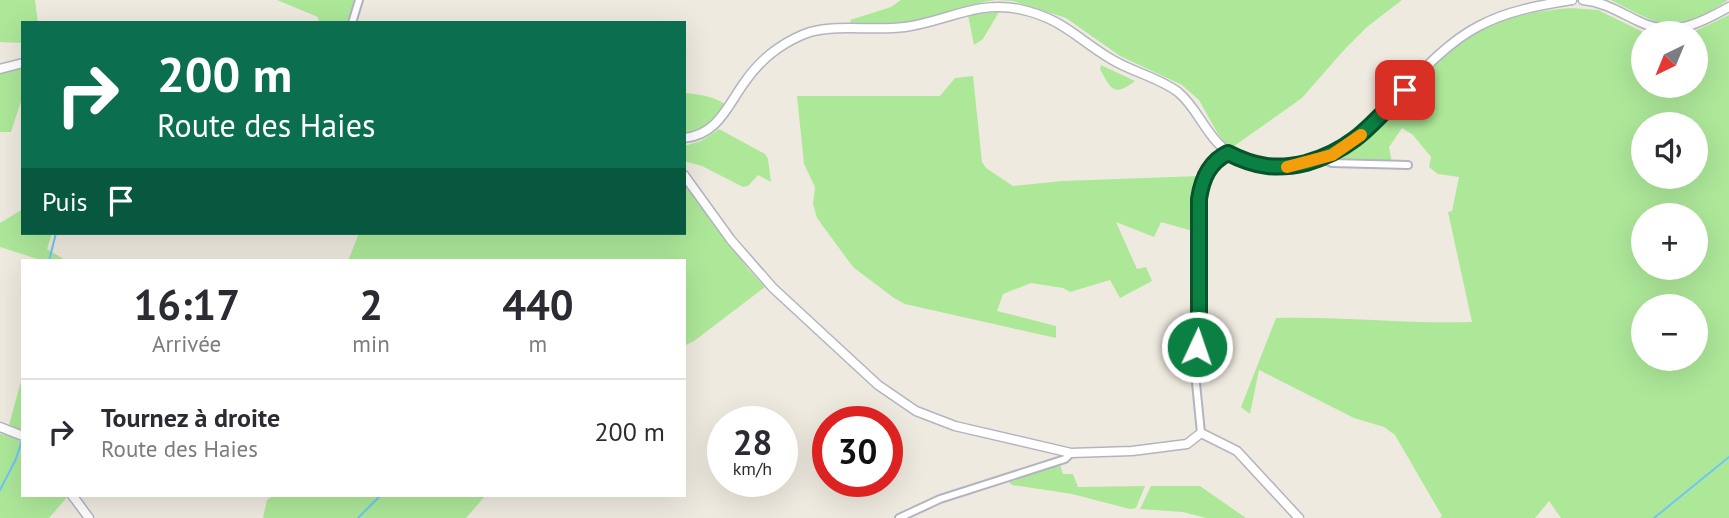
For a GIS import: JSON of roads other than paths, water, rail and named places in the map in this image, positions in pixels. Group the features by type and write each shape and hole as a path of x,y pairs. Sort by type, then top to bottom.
{"street":[{"path":"353,21 359,0"},
{"path":"686,138 695,137 713,127 756,67 796,37 828,29 891,29 916,26 977,8 995,6 1020,9 1051,18 1071,29 1111,60 1169,86 1190,103 1211,135 1228,153 1243,161 1267,167 1292,167 1340,151 1357,138 1439,56 1477,27 1505,15 1572,0"},
{"path":"1583,0 1607,5 1648,25 1678,30 1693,26 1729,7"},
{"path":"0,69 21,64"},
{"path":"1200,433 1194,363 1199,338 1199,199 1206,172 1228,153"},
{"path":"1322,159 1332,163 1408,165"},
{"path":"686,178 731,240 767,281 861,370 897,400 916,411 956,426 1071,453 1104,453 1187,444 1200,433"},
{"path":"0,427 21,435"},
{"path":"1200,433 1237,450 1299,518"},
{"path":"899,518 927,503 1065,459 1071,453"},
{"path":"73,497 89,518"}],"waterway":[{"path":"50,259 56,235"},
{"path":"0,490 21,443"},
{"path":"1654,518 1729,457"},
{"path":"358,518 379,497"}]}
